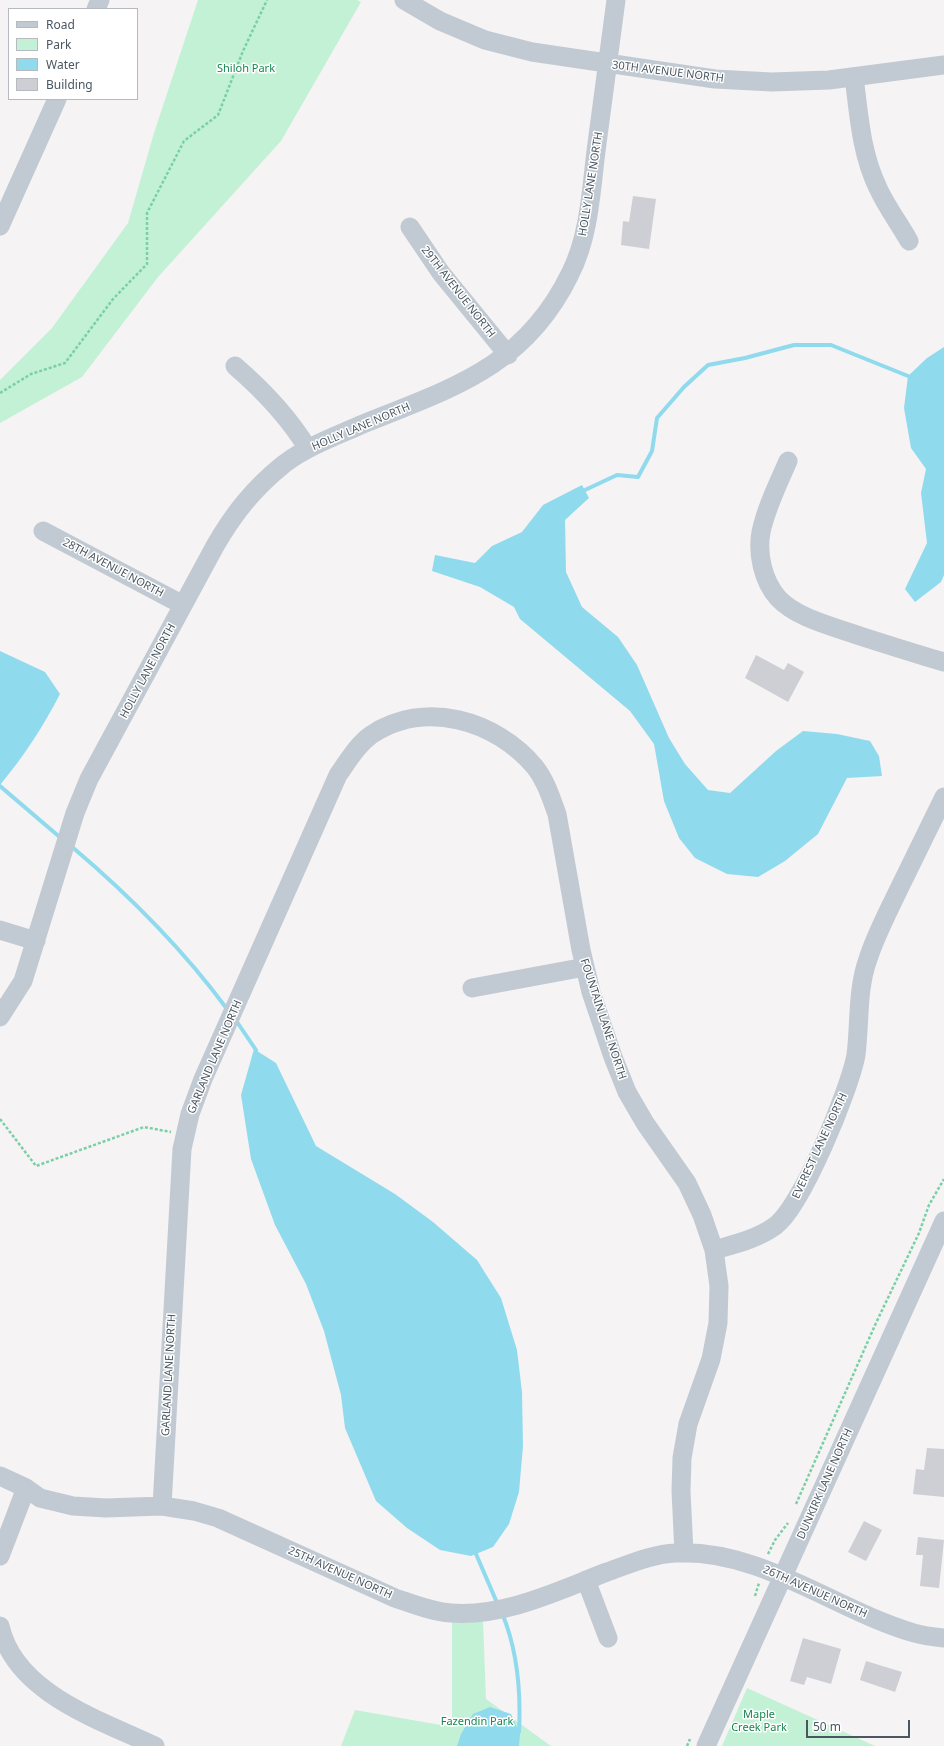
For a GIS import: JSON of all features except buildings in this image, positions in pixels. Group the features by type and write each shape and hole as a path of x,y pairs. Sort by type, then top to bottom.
{"street":[{"name":"30TH AVENUE NORTH","path":"404,0 440,21 485,40 532,52 722,79 772,82 829,80 944,65"},
{"name":"HOLLY LANE NORTH","path":"0,1017 23,981 75,813 89,779 233,515 257,487 285,464 308,449 448,390 474,377 508,355 531,333 553,305 571,273 583,238 590,203 616,0"},
{"path":"854,77 860,132 867,161 878,188 909,241"},
{"path":"0,226 57,100"},
{"name":"29TH AVENUE NORTH","path":"410,227 441,273 508,355"},
{"path":"235,366 278,405 296,428 308,449"},
{"path":"788,461 767,512 761,533 760,556 766,578 778,598 792,610 820,623 944,662"},
{"name":"28TH AVENUE NORTH","path":"43,531 183,605"},
{"name":"FOUNTAIN LANE NORTH","path":"391,723 412,718 434,716 476,725 498,736 519,750 536,768 549,790 557,814 585,967 613,1057 627,1092 644,1123 687,1183 702,1215 714,1250 719,1286 718,1323 711,1359 688,1424 682,1458 681,1491 684,1553"},
{"name":"GARLAND LANE NORTH","path":"162,1506 182,1149 190,1114 203,1079 338,775 352,754 370,736 391,723"},
{"name":"EVEREST LANE NORTH","path":"714,1250 757,1236 776,1225 791,1209 801,1190 835,1119 847,1088 855,1056 861,990 867,959 944,797"},
{"path":"0,930 36,941"},
{"path":"472,988 585,967"},
{"name":"DUNKIRK LANE NORTH","path":"706,1746 944,1221"},
{"name":"25TH AVENUE NORTH","path":"0,1476 26,1488 40,1498 73,1506 106,1508 162,1506 194,1511 218,1518 396,1598 449,1614 477,1614 505,1609 646,1558 684,1553"},
{"path":"0,1556 26,1488"},
{"name":"26TH AVENUE NORTH","path":"684,1553 703,1553 732,1558 764,1569 878,1620 915,1634 944,1638"},
{"path":"586,1580 608,1638"},
{"path":"0,1626 12,1655 27,1675 46,1692 156,1746"}],"path":[{"path":"0,393 31,374 65,364 113,299 147,264 147,213 184,141 218,116 243,51 267,0"},
{"path":"0,1119 36,1166 144,1127 185,1135"},
{"path":"794,1508 876,1323 919,1233 929,1205 944,1179"},
{"path":"752,1603 774,1540 790,1521"},
{"path":"687,1746 694,1732"}],"green space":[{"name":"Shiloh Park","path":"198,0 357,0 361,2 281,141 158,277 82,377 0,423 0,380 52,328 128,223 154,133"},
{"name":"Fazendin Park","path":"452,1622 483,1622 486,1699 551,1746 341,1746 355,1710 452,1727"},
{"name":"Maple Creek Park","path":"747,1688 875,1746 722,1746"}],"water":[{"path":"944,347 944,575 941,582 915,602 905,589 927,543 921,493 926,469 911,448 904,408 908,376 927,358"},
{"path":"582,485 589,498 565,520 566,572 582,607 618,637 637,665 669,738 685,764 708,790 730,793 776,751 803,731 837,734 870,741 879,756 882,776 847,778 818,834 785,861 758,877 727,874 695,858 679,838 664,801 654,744 630,711 520,619 514,607 480,587 432,571 435,555 475,563 492,546 522,532 543,505"},
{"path":"0,651 45,672 60,694 33,741 0,785"},
{"path":"254,1049 276,1063 316,1146 395,1194 433,1222 477,1260 501,1298 517,1350 522,1392 523,1446 519,1492 509,1524 493,1547 471,1556 440,1550 407,1528 376,1501 345,1428 341,1395 324,1331 306,1284 275,1225 251,1159 241,1095"},
{"path":"490,1707 511,1714 520,1734 519,1746 457,1746 461,1734 473,1714"}],"waterway":[{"path":"585,490 617,475 638,477 652,451 657,418 684,387 708,365 745,358 794,345 831,345 908,376"},
{"path":"0,786 62,839"},
{"path":"71,846 114,884 154,923 210,986 227,1009"},
{"path":"235,1019 256,1050"},
{"path":"476,1554 498,1605"},
{"path":"502,1613 511,1641 517,1671 519,1732"}]}
